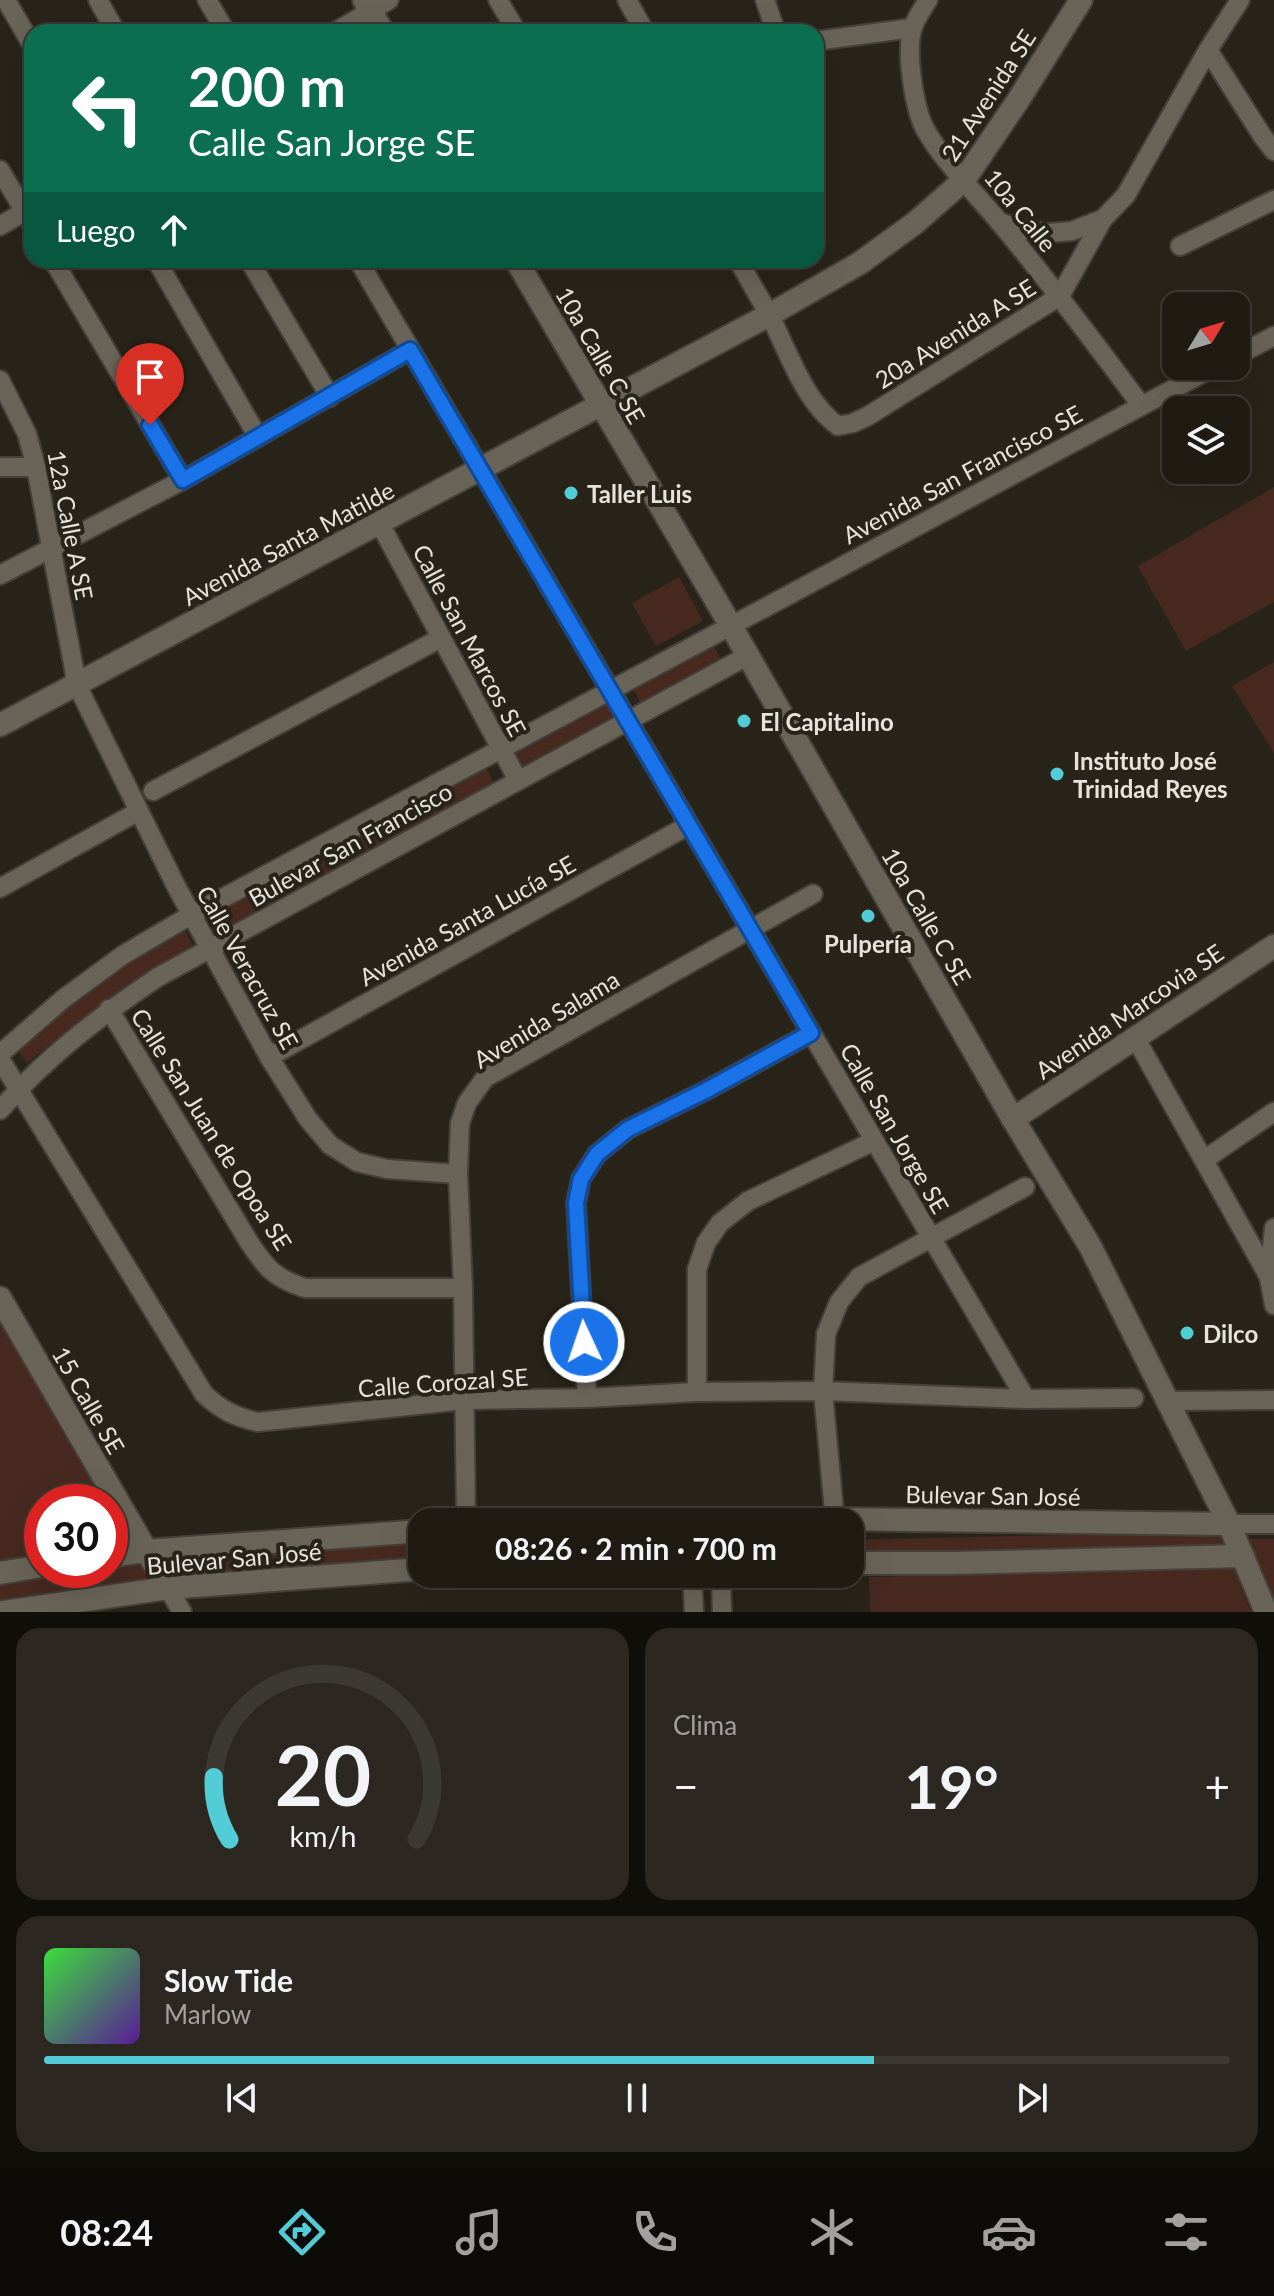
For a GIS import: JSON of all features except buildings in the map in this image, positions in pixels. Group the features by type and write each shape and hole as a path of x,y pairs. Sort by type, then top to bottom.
{"street":[{"path":"6,0 24,31"},
{"path":"98,0 112,24"},
{"path":"207,0 221,24"},
{"path":"498,0 512,24"},
{"path":"627,0 640,24"},
{"path":"765,0 773,24"},
{"path":"824,40 912,28 928,0"},
{"name":"21 Avenida SE","path":"600,405 860,263 915,223 964,180 1081,0"},
{"name":"20a Avenida A SE","path":"769,315 814,402 838,426 868,416 1060,296 1103,219 1126,195 1240,0"},
{"path":"346,24 374,4 380,24"},
{"name":"10a Calle","path":"912,28 912,75 916,106 925,129 1060,296 1141,405"},
{"path":"1208,50 1274,151"},
{"path":"0,170 24,206"},
{"path":"1180,246 1274,200"},
{"path":"0,226 24,216"},
{"path":"999,222 1049,233 1072,231 1103,219"},
{"path":"58,268 183,480"},
{"path":"161,268 258,437"},
{"path":"254,268 330,397"},
{"name":"Calle San Jorge SE","path":"363,268 1026,1399"},
{"name":"10a Calle C SE","path":"521,268 731,626 1013,1119 1090,1246 1229,1524 1266,1612"},
{"path":"743,268 769,315"},
{"path":"1250,349 1274,336"},
{"path":"0,575 183,480 410,350"},
{"name":"12a Calle A SE","path":"0,380 27,434 36,467 77,685"},
{"name":"Avenida San Francisco SE","path":"731,626 1189,380"},
{"name":"Avenida Santa Matilde","path":"0,725 600,405"},
{"path":"0,467 36,467"},
{"name":"Calle San Marcos SE","path":"380,524 518,780"},
{"name":"Bulevar San Francisco","path":"0,1057 63,999 123,955 191,915 731,626"},
{"path":"153,791 441,638"},
{"name":"Bulevar San Francisco","path":"0,1110 65,1044 109,1009 158,977 747,656"},
{"name":"Calle Veracruz SE","path":"77,685 191,915 269,1057 308,1119 330,1145 357,1162 387,1169 458,1174"},
{"path":"0,888 139,811"},
{"name":"Avenida Santa Lucía SE","path":"269,1057 689,825"},
{"name":"Avenida Salama","path":"466,1508 458,1174 460,1123 467,1103 485,1078 813,894"},
{"name":"Avenida Marcovia SE","path":"1013,1119 1274,946"},
{"name":"Calle San Juan de Opoa SE","path":"109,1009 249,1242 263,1263 283,1281 305,1288 463,1288"},
{"path":"587,1398 576,1203 581,1179 597,1154 628,1129 811,1033"},
{"path":"1136,1039 1269,1277"},
{"name":"Calle Corozal SE","path":"0,1057 204,1394 222,1410 240,1419 258,1422 464,1400 697,1392 823,1391 1026,1399 1134,1398"},
{"path":"1204,1160 1273,1115"},
{"path":"697,1392 697,1269 706,1243 720,1223 748,1201 874,1141"},
{"path":"834,1508 823,1391 826,1334 839,1302 859,1277 1025,1187"},
{"path":"1274,1228 1269,1277 1274,1305"},
{"name":"15 Calle SE","path":"0,1298 182,1612"},
{"path":"1167,1401 1274,1400"},
{"name":"Bulevar San José","path":"864,1521 1274,1524"},
{"name":"Bulevar San José","path":"128,1554 408,1532"},
{"path":"864,1563 1243,1556"},
{"path":"0,1573 24,1569"},
{"name":"Bulevar San José","path":"11,1611 168,1588 408,1570"},
{"path":"693,1588 694,1612"},
{"path":"721,1588 722,1612"}],"shaded area":[{"path":"1274,487 1274,602 1186,651 1138,566"},
{"path":"679,577 703,621 656,646 632,603"},
{"path":"714,646 723,663 642,706 633,689"},
{"path":"1274,662 1274,753 1232,686"},
{"path":"605,701 616,721 524,770 513,750"},
{"path":"485,766 495,785 229,928 218,909"},
{"path":"185,930 193,946 103,1003 27,1063 16,1048 92,987"},
{"path":"0,1309 102,1484 24,1484 24,1573 0,1577"},
{"path":"128,1529 144,1556 128,1558"},
{"path":"1232,1531 1243,1556 864,1565 864,1540"},
{"path":"1243,1539 1274,1539 1274,1612"},
{"path":"408,1542 408,1578 214,1593 76,1612 0,1612 0,1578 24,1576 24,1588 128,1588 128,1564 205,1555"},
{"path":"1234,1568 1251,1612 870,1612 869,1577"}],"place":[{"name":"Taller Luis","path":"571,493"},
{"name":"El Capitalino","path":"744,721"},
{"name":"Instituto José Trinidad Reyes","path":"1057,774"},
{"name":"Pulpería","path":"868,916"},
{"name":"Dilco","path":"1187,1333"}],"route":[{"path":"150,425 183,480 410,350 811,1033 628,1129 597,1154 581,1179 576,1203 584,1342"}]}
